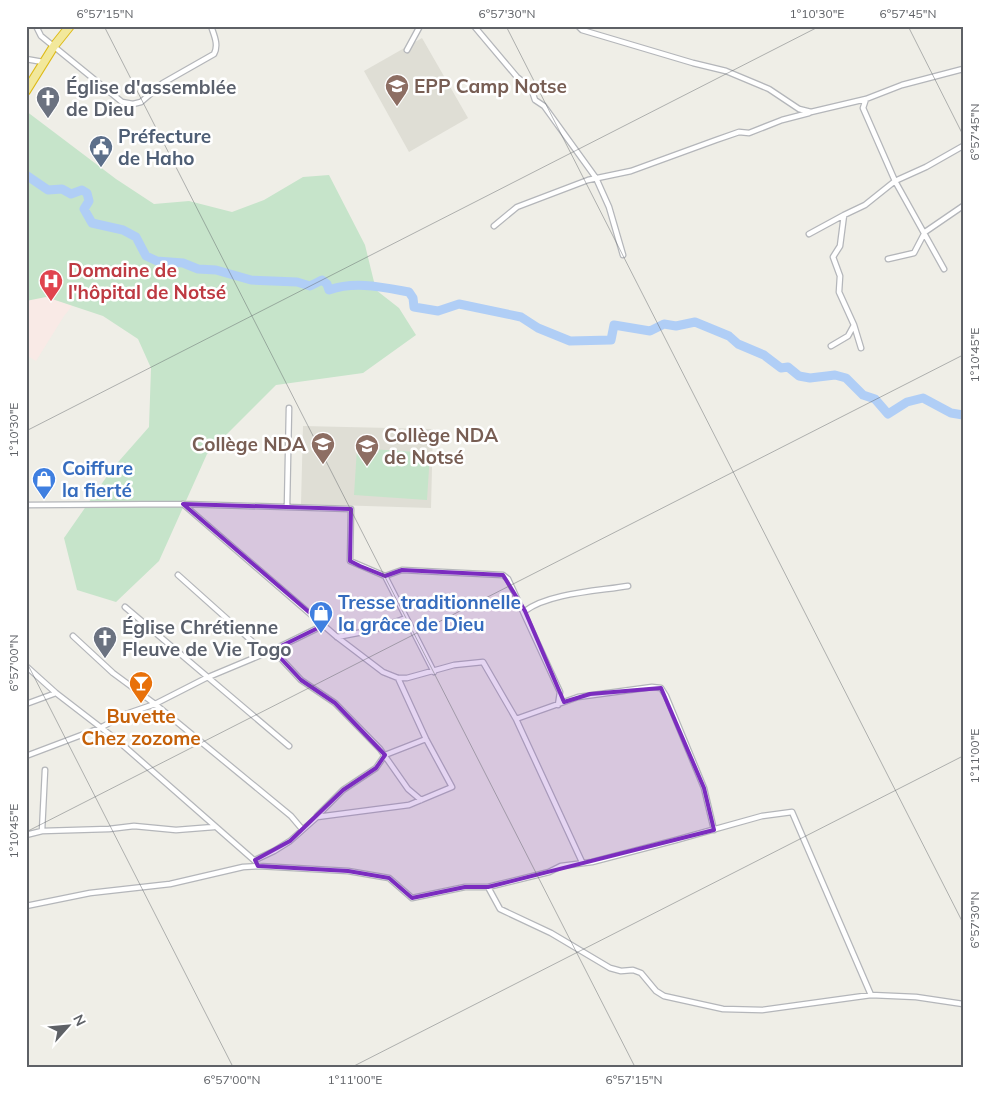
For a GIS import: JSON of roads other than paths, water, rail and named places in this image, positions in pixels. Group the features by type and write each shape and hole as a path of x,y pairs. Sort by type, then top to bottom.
{"highway":[{"path":"26,91 54,46 70,26"}],"street":[{"path":"36,26 41,36 122,102 133,104 141,102 163,83 214,54 216,39 211,26"},
{"path":"407,50 420,26"},
{"path":"474,26 517,77 531,88 535,100 544,106 596,178 609,207 623,255"},
{"path":"578,26 582,30 726,71 769,89 799,109 811,112"},
{"path":"26,59 44,62"},
{"path":"494,226 517,207 596,178 631,171 739,132 750,133 782,120 866,99 902,85 963,69"},
{"path":"866,99 863,108 895,181 944,269"},
{"path":"809,234 865,205 895,181 926,167 963,146"},
{"path":"888,259 914,253 925,232 963,206"},
{"path":"844,215 840,246 833,257 840,276 839,292 854,324 862,348"},
{"path":"831,346 848,336 854,324"},
{"path":"287,507 289,408"},
{"path":"183,504 337,637 383,672 398,678 434,672 454,665 483,662 516,719 582,862"},
{"path":"26,505 183,504 351,509 350,561 385,576 434,672"},
{"path":"385,576 402,570 503,575 508,579 524,611 549,672 560,692 558,704"},
{"path":"178,575 264,652"},
{"path":"524,611 538,603 628,586"},
{"path":"124,607 289,746"},
{"path":"337,637 373,630 406,618"},
{"path":"26,756 100,728 126,714 156,704 206,678 264,652 273,650 324,625"},
{"path":"73,636 113,673 156,704 291,816 302,829"},
{"path":"273,650 301,680 335,703 386,755 408,789 421,800"},
{"path":"26,666 56,693 117,740 214,827 255,860 258,866"},
{"path":"317,817 409,805 452,787 426,739 398,678"},
{"path":"516,719 590,694 652,687 661,688 704,788 714,830"},
{"path":"26,704 56,693"},
{"path":"255,860 274,851 317,817 343,790 376,768 386,755 426,739"},
{"path":"42,831 45,770"},
{"path":"26,906 90,892 170,884 243,867 258,866 348,871 389,878 412,898 465,887 488,887 582,862 592,862 762,816 792,812 871,995"},
{"path":"26,835 42,831 109,829 134,826 176,830 214,827"},
{"path":"488,887 500,908 551,933 610,968 621,971 633,970 641,974 656,991 680,1001 750,1012 871,995 907,997 963,1004"}],"waterway":[{"path":"26,175 48,190 62,189 71,194 82,190 87,193 89,201 84,209 92,223 123,230 136,237 146,256 157,261 183,263 198,269 216,270 251,280 297,282 310,286 322,280 327,284 329,290 358,285 409,292 413,298 414,307 438,311 459,304 521,317 538,328 570,341 611,340 614,325 650,331 664,324 676,326 695,322 729,336 738,344 764,355 781,368 788,367 799,376 810,378 835,375 846,378 863,395 875,399 888,414 907,402 923,398 951,413 963,415"}],"place":[{"name":"EPP Camp Notse","path":"397,107"},
{"name":"Église d'assemblée de Dieu","path":"48,119"},
{"name":"Préfecture de Haho","path":"101,168"},
{"name":"Domaine de l'hôpital de Notsé","path":"51,302"},
{"name":"Collège NDA","path":"323,465"},
{"name":"Collège NDA de Notsé","path":"367,467"},
{"name":"Coiffure la fierté","path":"44,500"},
{"name":"Tresse traditionnelle la grâce de Dieu","path":"321,634"},
{"name":"Église Chrétienne Fleuve de Vie Togo","path":"105,659"},
{"name":"Buvette Chez zozome","path":"141,704"}]}
